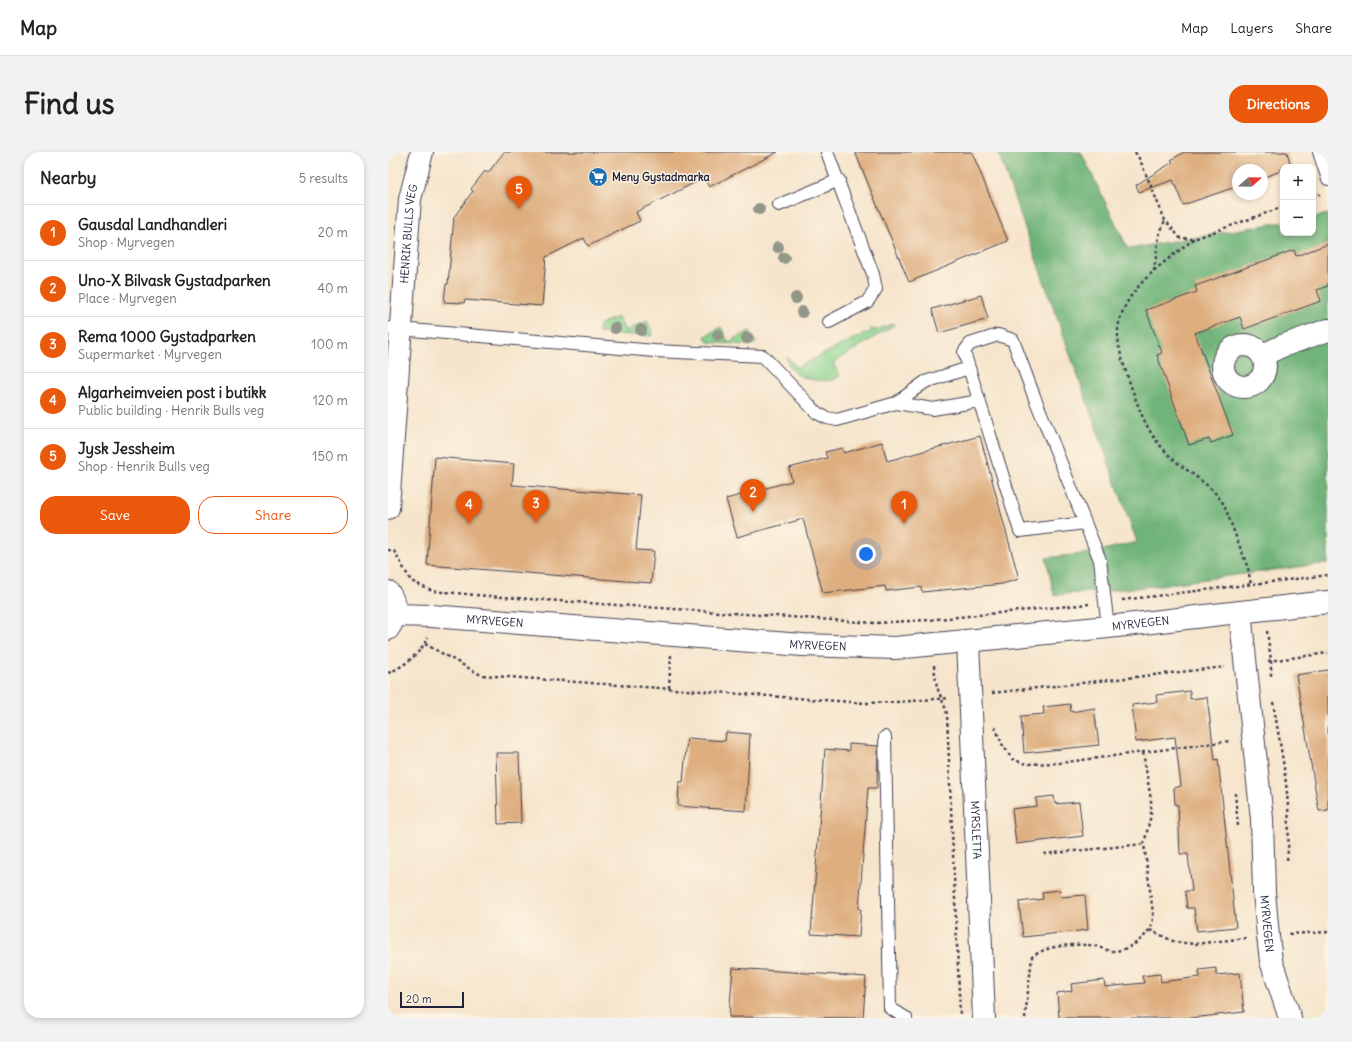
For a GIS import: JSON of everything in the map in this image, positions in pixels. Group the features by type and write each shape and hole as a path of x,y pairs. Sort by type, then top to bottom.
{"street":[{"name":"HENRIK BULLS VEG","path":"388,508 394,329 410,199 422,152"},
{"path":"1263,355 1282,346 1328,330"},
{"path":"388,592 394,605 391,622"},
{"name":"MYRVEGEN","path":"391,622 431,616 672,635 864,648 895,648 1108,627 1328,602"},
{"name":"MYRVEGEN","path":"1240,612 1262,820 1264,892 1271,961 1290,1018"},
{"name":"MYRSLETTA","path":"968,641 972,695 984,1018"}],"lane":[{"path":"827,152 873,274 876,289 867,302 829,322"},
{"path":"1319,152 1328,179"},
{"path":"779,205 838,180"},
{"path":"394,329 578,345 763,356 817,413 827,418 837,420 896,403 925,382 969,368"},
{"path":"1085,523 1020,531 964,352 970,344 998,335 1013,340 1100,560 1108,627"},
{"path":"896,403 933,409 979,401"},
{"path":"885,737 890,1008 906,1018"}],"path":[{"path":"1134,152 1140,160 1165,220 1180,238 1194,239"},
{"path":"1251,585 1248,568 1224,505 1212,489 1170,457 1150,434 1126,373 1120,350 1118,329 1125,309 1143,282 1154,271 1194,239 1280,208"},
{"path":"1154,271 1159,236 1165,220"},
{"path":"388,550 394,551 411,581 432,591 698,612 875,623 928,620 1106,602 1328,575"},
{"path":"669,688 672,635"},
{"path":"424,644 481,675 865,702 897,702 941,699 1223,668 1328,653"},
{"path":"1223,668 1224,675"},
{"path":"941,699 946,704 947,715 960,1018"},
{"path":"994,724 1002,744 1012,759 1026,764 1059,763 1230,742 1230,734"},
{"path":"1025,1018 1032,957 1036,953 1049,948 1088,945 1112,951 1120,950 1130,946 1150,930 1153,913 1144,844 1151,815 1151,800 1144,752"},
{"path":"1235,789 1239,828"},
{"path":"1044,854 1144,844"},
{"path":"1150,930 1175,942 1195,944 1268,936 1328,932"}],"green space":[{"path":"998,152 1081,152 1128,249 1280,223 1280,236 1316,236 1316,216 1328,214 1328,563 1137,588 1054,595 1046,558 1090,553 1137,542"},
{"path":"618,317 625,331 647,321 653,333 652,336 599,333 598,328 600,324"},
{"path":"894,323 894,325 833,363 840,376 835,379 822,381 801,376 791,369 787,362 786,357 791,360 796,368 865,333 867,334 871,332 871,329 877,330"},
{"path":"721,327 728,342 750,331 756,343 750,345 708,342 705,336"}],"building":[{"path":"504,152 778,152 709,187 704,178 636,212 640,221 588,246 584,238 546,257 542,306 465,300 464,303 444,302 446,284 448,284 454,217 473,191 471,189 485,171 488,173"},
{"path":"855,152 972,152 1008,241 909,282"},
{"path":"1184,152 1287,152 1290,164 1280,164 1280,170 1278,172 1268,176 1268,164 1232,164 1232,188 1183,205 1173,180 1139,192 1136,185 1173,162 1171,160"},
{"path":"1328,244 1328,286 1317,290 1321,301 1244,329 1240,317 1195,333 1233,435 1211,443 1209,439 1189,445 1157,355 1162,353 1146,310 1197,292 1195,286 1294,250 1296,256"},
{"path":"981,295 988,319 939,333 932,309"},
{"path":"980,436 1019,579 1002,584 922,592 921,587 886,591 885,586 823,593 803,519 737,537 726,499 792,481 789,468 827,458 825,452 842,448 844,453 882,442 887,461"},
{"path":"435,457 514,464 512,485 641,495 636,550 654,551 651,583 427,565"},
{"path":"1328,670 1328,810 1319,811 1296,675"},
{"path":"1190,691 1190,699 1207,697 1215,760 1218,759 1236,927 1197,931 1194,908 1187,908 1185,891 1192,891 1188,854 1180,854 1178,805 1175,805 1174,788 1181,786 1175,737 1136,742 1132,705 1157,702 1156,695"},
{"path":"1070,704 1071,712 1094,708 1099,745 1024,753 1021,716 1044,714 1043,707"},
{"path":"726,732 750,734 746,811 678,806 679,782 683,782 687,738 725,741"},
{"path":"849,744 878,746 877,788 868,788 859,909 861,909 859,937 811,934 825,749 849,751"},
{"path":"496,753 519,753 521,823 498,824"},
{"path":"1054,796 1055,804 1079,802 1083,836 1016,844 1012,809 1037,806 1036,798"},
{"path":"1060,890 1061,897 1085,895 1088,930 1023,937 1019,902 1043,899 1042,892"},
{"path":"733,968 866,977 863,1018 729,1017"},
{"path":"1216,968 1216,975 1240,973 1244,1012 1191,1018 1059,1018 1057,993 1072,991 1071,984 1104,980 1105,987 1144,983 1142,976 1160,974 1161,982 1200,977 1199,970"}],"place":[{"name":"Meny Gystadmarka","path":"598,177"},
{"name":"Jysk Jessheim","path":"519,209"},
{"name":"Uno-X Bilvask Gystadparken","path":"753,512"},
{"name":"Rema 1000 Gystadparken","path":"536,523"},
{"name":"Algarheimveien post i butikk","path":"469,524"},
{"name":"Gausdal Landhandleri","path":"904,524"}]}
